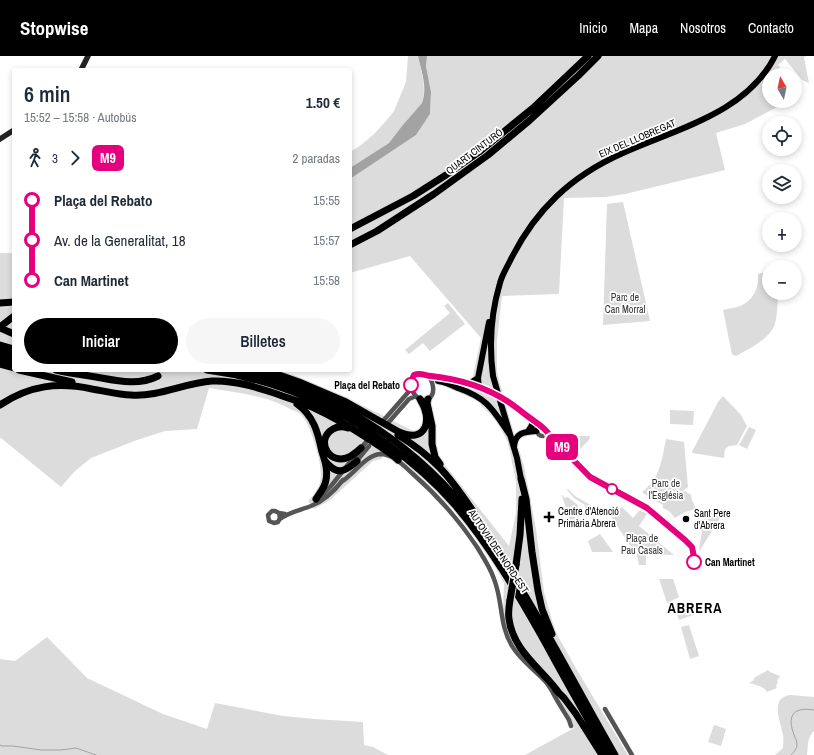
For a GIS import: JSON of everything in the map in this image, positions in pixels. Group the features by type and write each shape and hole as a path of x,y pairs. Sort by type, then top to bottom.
{"highway":[{"name":"QUART CINTURÓ","path":"352,228 413,196 479,152 533,108 588,56"},
{"name":"QUART CINTURÓ","path":"352,244 377,231 434,194 488,155 530,120 598,56"},
{"name":"EIX DEL LLOBREGAT","path":"504,271 505,263 511,250 526,226 544,204 566,183 608,157 697,120 725,104 755,80 771,56"},
{"name":"EIX DEL LLOBREGAT","path":"521,479 493,376 491,344 494,307 500,282 504,271 525,234 543,210 577,179 596,167 624,153 682,130 715,114 732,103 750,88 766,70 775,56"},
{"path":"0,303 12,302"},
{"path":"479,388 478,378 486,336 494,307"},
{"path":"12,318 0,328 12,333"},
{"path":"0,345 12,348"},
{"path":"0,352 12,355"},
{"path":"0,357 12,360"},
{"path":"0,364 12,367"},
{"path":"28,372 118,394 136,395 158,392 202,382 222,382 250,386 314,408 358,431 398,460"},
{"path":"67,372 130,382 146,380 158,376"},
{"name":"AUTOVIA DEL NORD-EST","path":"217,372 252,379 294,393 346,417 362,426 398,452 455,504 485,544 520,599 608,755"},
{"name":"AUTOVIA DEL NORD-EST","path":"249,372 279,380 321,397 364,420 394,440 414,456 456,497 485,532 526,595 615,755"},
{"path":"271,372 299,382 341,401 399,435 440,468 456,487"},
{"path":"469,384 478,378"},
{"path":"435,383 443,382 475,394 497,415 510,435"},
{"path":"0,405 22,392 45,386 64,385 91,388"},
{"path":"341,401 346,402 399,432 406,435 416,436 421,433 427,422 424,405 418,397"},
{"path":"288,398 302,407 312,420 318,432 327,475 324,488 316,499"},
{"path":"428,398 427,403 432,426 433,450 438,462 451,478 485,532"},
{"path":"507,426 517,433 529,430 536,425"},
{"path":"514,449 518,436 531,431 536,425"},
{"path":"358,431 345,426 336,427 327,435 325,445 328,453 339,459 350,457 361,448"},
{"path":"325,461 334,470 340,471 349,468 357,461"},
{"path":"521,479 522,510 520,535 510,600 509,619 512,633 528,658 555,686 576,714 602,755"},
{"path":"521,479 526,500 538,591 542,609 558,653"},
{"path":"545,681 559,693"}],"main road":[{"path":"82,68 88,56"},
{"path":"0,140 12,131"}],"street":[{"path":"418,397 409,399 386,422 411,389 414,375 422,373 428,376 435,383"},
{"path":"428,376 446,378 469,384 495,394 508,402 536,425"},
{"path":"435,383 446,378"},
{"path":"411,389 418,397 424,399 428,398 433,391 435,383"},
{"path":"305,508 331,486 361,448 368,444 341,482"},
{"path":"286,514 272,511 268,517 269,521 276,523 286,514 312,506 322,500 341,482 373,456 380,454 387,455 398,460 437,497 456,518 471,539 489,567 495,580 502,620 512,646 528,665 545,681 569,720 571,726"},
{"path":"279,513 280,519"},
{"path":"605,709 632,755"}],"green space":[{"path":"408,56 418,56 424,85 422,103 389,143 352,167 352,151 374,134 394,111 406,82"},
{"path":"427,56 807,56 804,57 809,83 802,80 802,68 792,68 785,59 778,65 781,68 762,68 762,108 776,108 745,124 716,133 725,170 625,194 606,197 564,198 559,294 502,296 497,340 497,372 524,466 536,529 544,592 555,631 628,755 525,755 574,728 550,686 516,648 508,629 503,610 504,583 490,557 442,496 398,455 388,450 381,459 373,461 330,500 314,509 308,501 319,487 321,477 320,466 318,454 308,425 301,415 298,412 282,405 262,398 209,388 197,429 165,431 91,458 74,472 61,487 0,438 0,253 12,253 12,372 279,372 331,391 417,433 435,425 437,455 509,546 516,513 516,481 508,443 497,421 473,397 469,395 481,338 410,256 352,272 352,178 416,135 430,114 431,92 426,66"},
{"name":"Parc de Can Morral","path":"623,202 650,321 603,325 607,204"},
{"path":"762,273 762,300 778,300 775,324 767,336 736,356 732,354 723,310 744,304 754,295 758,282 758,274"},
{"path":"448,303 465,324 430,351 423,343 409,354 405,350 450,313 444,306"},
{"path":"723,396 741,415 747,426 737,445 729,446 725,449 724,458 692,453 718,402"},
{"path":"670,410 694,411 693,425 670,424"},
{"path":"749,427 756,430 747,449 739,445"},
{"path":"590,436 589,440 576,453 563,439"},
{"name":"Parc de l'Església","path":"666,439 684,442 688,487 682,491 685,491 691,495 696,509 685,512 675,518 669,511 663,508 663,505 642,492 653,481 656,475 661,462"},
{"path":"568,489 575,496 594,507 599,513 595,515 582,516 581,511 585,511 585,505 574,498 567,490"},
{"path":"563,495 564,498 568,497 578,505 580,515 574,521 577,525 572,526 562,496"},
{"name":"Plaça de Pau Casals","path":"622,507 633,518 640,510 647,514 639,526 674,555 646,554 646,565 639,565 637,556 610,515"},
{"path":"703,510 719,512 719,520 699,550 704,518"},
{"path":"600,534 613,552 592,552 588,541"},
{"path":"659,579 673,579 679,597 667,603"},
{"path":"678,604 680,608 699,605 703,610 679,620 674,606"},
{"path":"689,625 699,656 690,659 681,627"},
{"path":"47,637 87,678 163,714 207,729 215,703 283,716 363,722 364,745 373,747 388,755 0,755 0,659 15,661"},
{"path":"768,670 780,676 777,681 777,688 767,692 762,687 749,683 754,680 754,678"},
{"path":"790,695 814,697 814,731 809,739 807,755 775,755 783,748 783,737 778,706 784,697"},
{"path":"714,725 726,729 721,746 708,742"}],"shaded area":[{"path":"418,56 427,56 426,66 431,92 430,114 416,135 352,178 352,167 389,143 422,103 424,97 424,85"}],"waterway":[{"path":"791,755 796,749 797,744 791,725 792,716 798,711 808,709 814,710"},
{"path":"0,745 41,750 76,748 96,755"}],"tunnel":[{"path":"158,376 163,372"}],"bus line":[{"name":"M9","path":"411,385 414,375 419,373 469,384 495,394 508,402 549,433 550,436 590,477 647,508 690,544 692,547 694,562"}],"place":[{"name":"Plaça del Rebato","path":"411,385"},
{"name":"Centre d'Atenció Primària Abrera","path":"549,517"},
{"name":"Sant Pere d'Abrera","path":"686,519"},
{"name":"Can Martinet","path":"694,562"}],"district":[{"name":"ABRERA","path":"695,608"}]}
